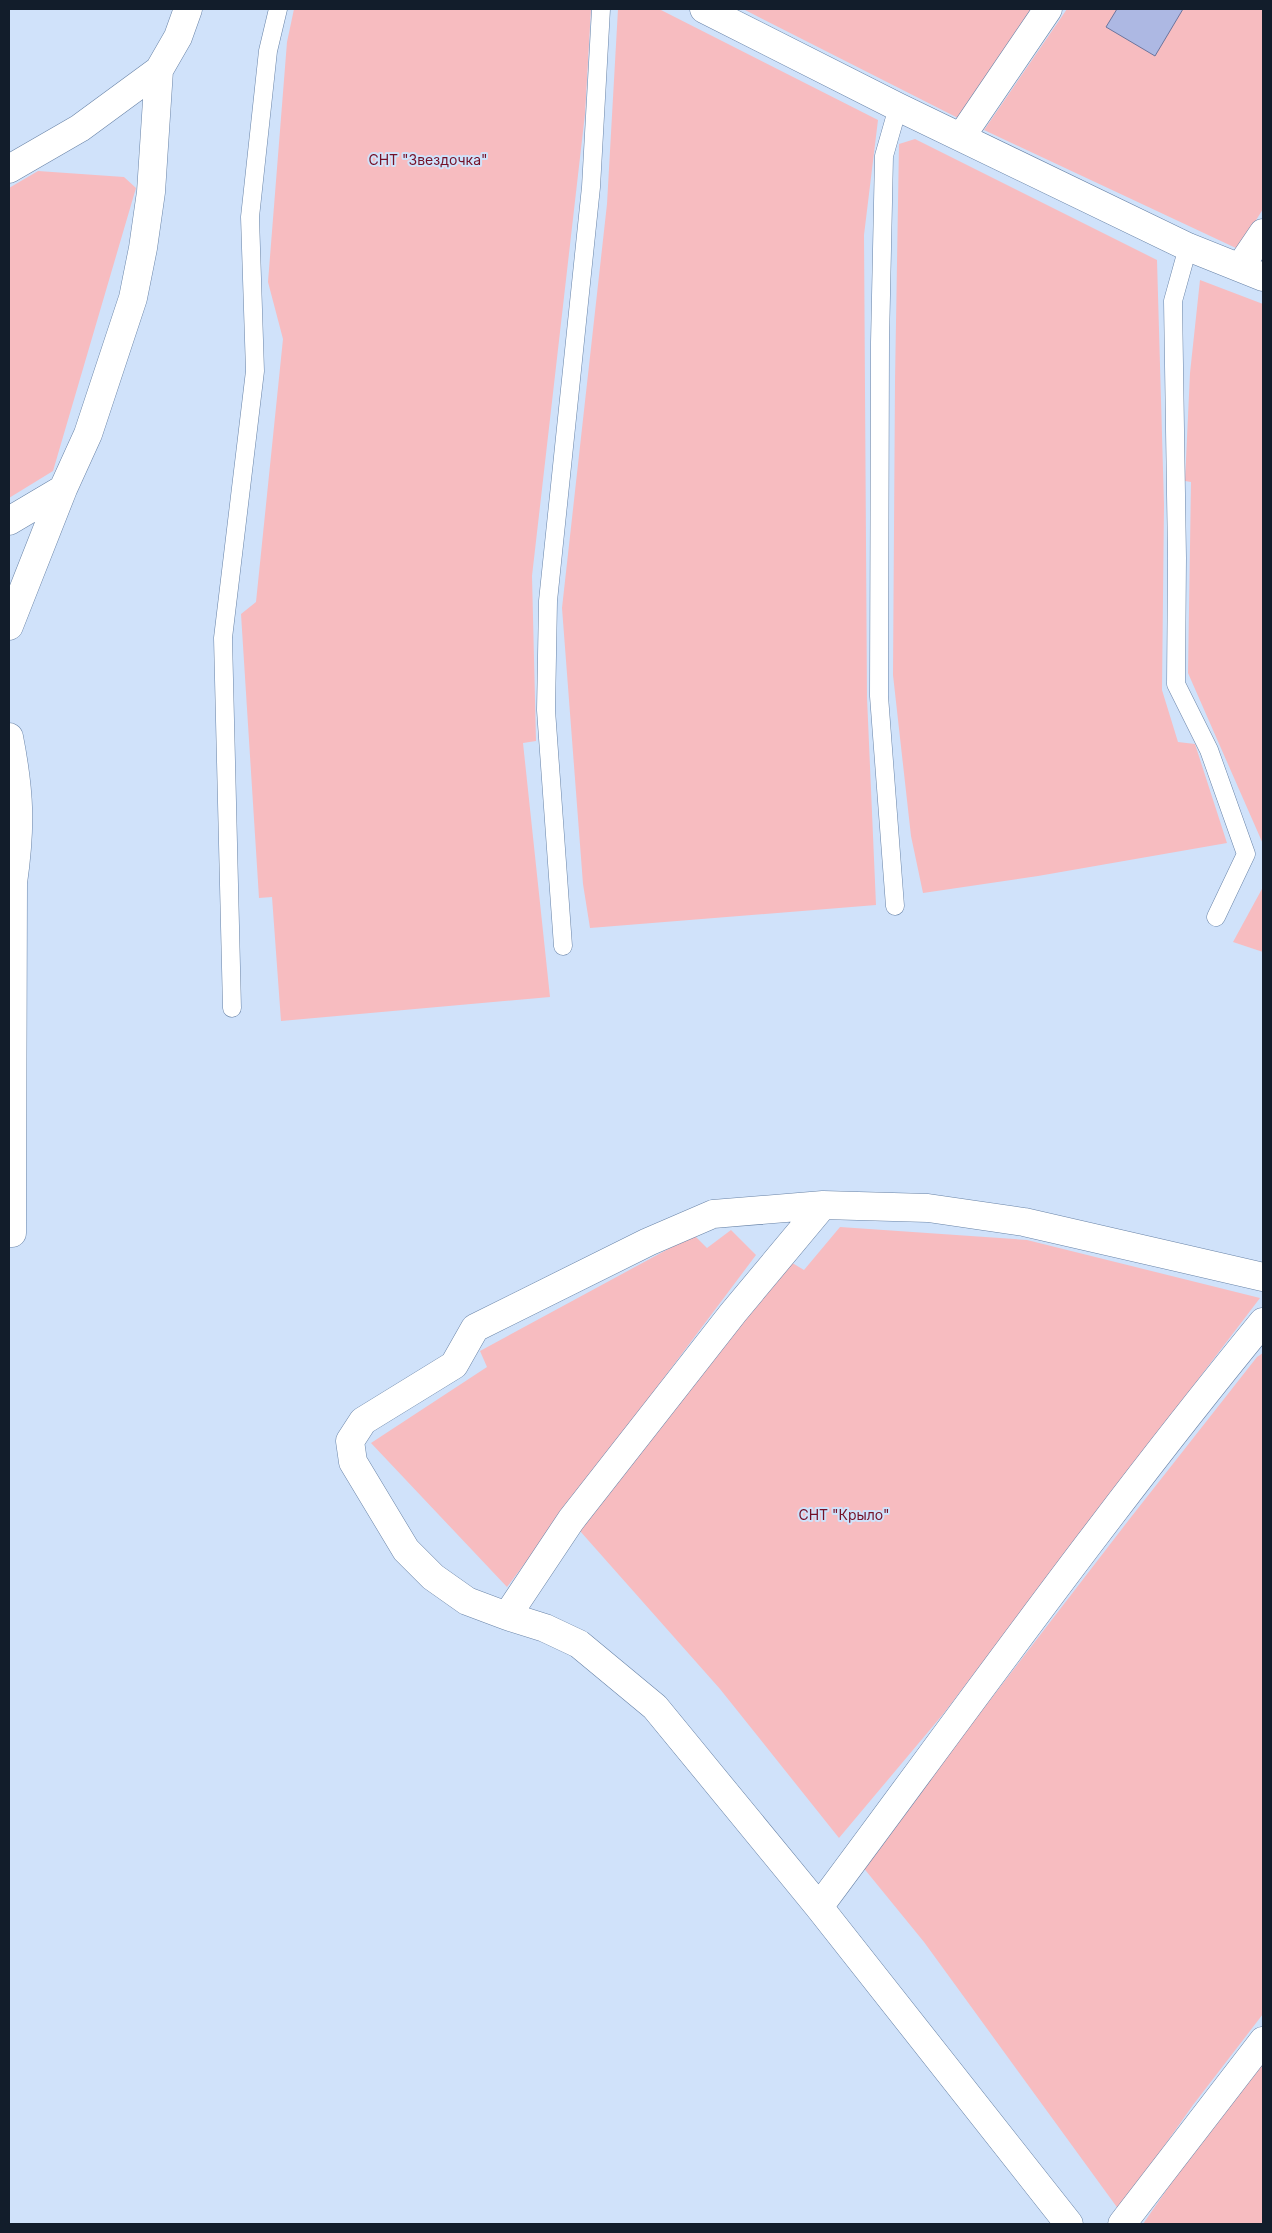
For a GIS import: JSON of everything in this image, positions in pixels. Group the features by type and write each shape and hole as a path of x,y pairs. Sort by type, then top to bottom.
{"street":[{"path":"9,169 80,128 159,70 178,37 188,9"},
{"path":"704,9 898,107 1188,247 1252,272 1263,233"},
{"path":"961,137 1048,9"},
{"path":"9,626 63,489 88,434 133,298 144,248 152,192 159,70"},
{"path":"9,521 63,489"},
{"path":"9,737 20,806 19,844 13,883 12,1233 9,1233"},
{"path":"507,1616 571,1520 733,1313 823,1205"},
{"path":"1068,2224 819,1907 655,1707 579,1644 545,1628 467,1601 432,1577 406,1550 353,1462 350,1440 363,1422 454,1365 474,1328 648,1242 713,1214 823,1205 928,1208 1024,1222 1263,1277"},
{"path":"819,1907 1101,1528 1199,1400 1263,1322"},
{"path":"1122,2224 1263,2041"}],"lane":[{"path":"232,1008 223,638 255,371 250,217 268,51 278,9"},
{"path":"563,946 546,710 548,601 591,188 601,9"},
{"path":"895,906 879,696 880,342 884,156 898,107"},
{"path":"1188,247 1173,302 1177,558 1176,684 1208,750 1246,854 1216,917"}],"green space":[{"name":"СНТ \"Звездочка\"","path":"294,9 591,9 585,114 532,576 536,741 523,743 550,997 281,1021 272,897 259,898 241,614 256,602 283,339 268,282 287,42"},
{"path":"618,9 659,9 878,120 864,235 867,697 876,905 590,928 583,884 562,608 607,204"},
{"path":"743,9 1035,9 960,119"},
{"path":"1067,9 1263,9 1263,209 1238,249 984,130"},
{"path":"915,139 1157,260 1164,505 1162,690 1178,742 1195,744 1227,843 1038,876 923,893 911,836 893,675 899,144"},
{"path":"38,171 124,177 136,188 53,471 9,498 9,188"},
{"path":"1200,280 1263,304 1263,844 1188,673 1191,482 1185,481 1190,373"},
{"path":"1263,887 1263,952 1233,942"},
{"name":"СНТ \"Крыло\"","path":"840,1227 1027,1240 1260,1298 944,1713 839,1838 720,1689 580,1531 789,1261 804,1270"},
{"path":"731,1230 756,1255 507,1587 371,1443 487,1367 480,1351 694,1235 707,1248"},
{"path":"1263,1353 1263,2014 1193,2105 1119,2210 924,1942 862,1866 1128,1521 1257,1357"},
{"path":"1263,2062 1263,2224 1143,2224 1183,2166"}],"building":[{"path":"1117,9 1183,9 1155,56 1106,27"}]}
